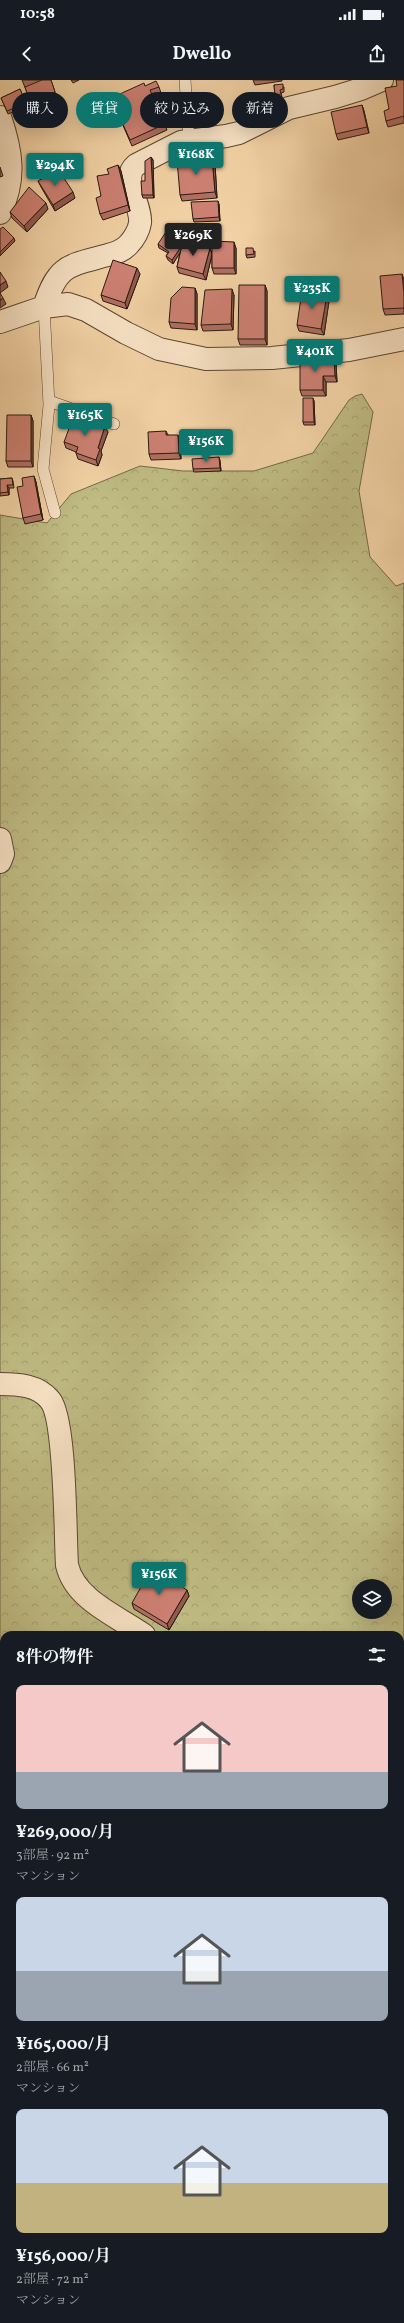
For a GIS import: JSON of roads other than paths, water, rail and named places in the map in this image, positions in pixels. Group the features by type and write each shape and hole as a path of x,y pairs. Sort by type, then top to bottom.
{"street":[{"path":"44,307 49,292 60,275 70,265 119,252 128,246 135,235 140,223 129,176 131,169 188,140 226,136 239,133 289,108 361,90 382,80"},
{"path":"0,117 8,142 11,179 9,195 0,214"},
{"path":"0,322 44,307 68,304 86,310 147,344 160,349 206,360 287,356 348,350 404,339"},
{"path":"0,839 3,854 0,862"},
{"path":"0,1384 19,1384 34,1388 51,1400 55,1409 61,1439 67,1565 69,1575 85,1596 138,1631"}],"lane":[{"path":"185,80 188,140"},
{"path":"44,307 49,401 43,469 55,513"},
{"path":"49,401 114,424"}]}
